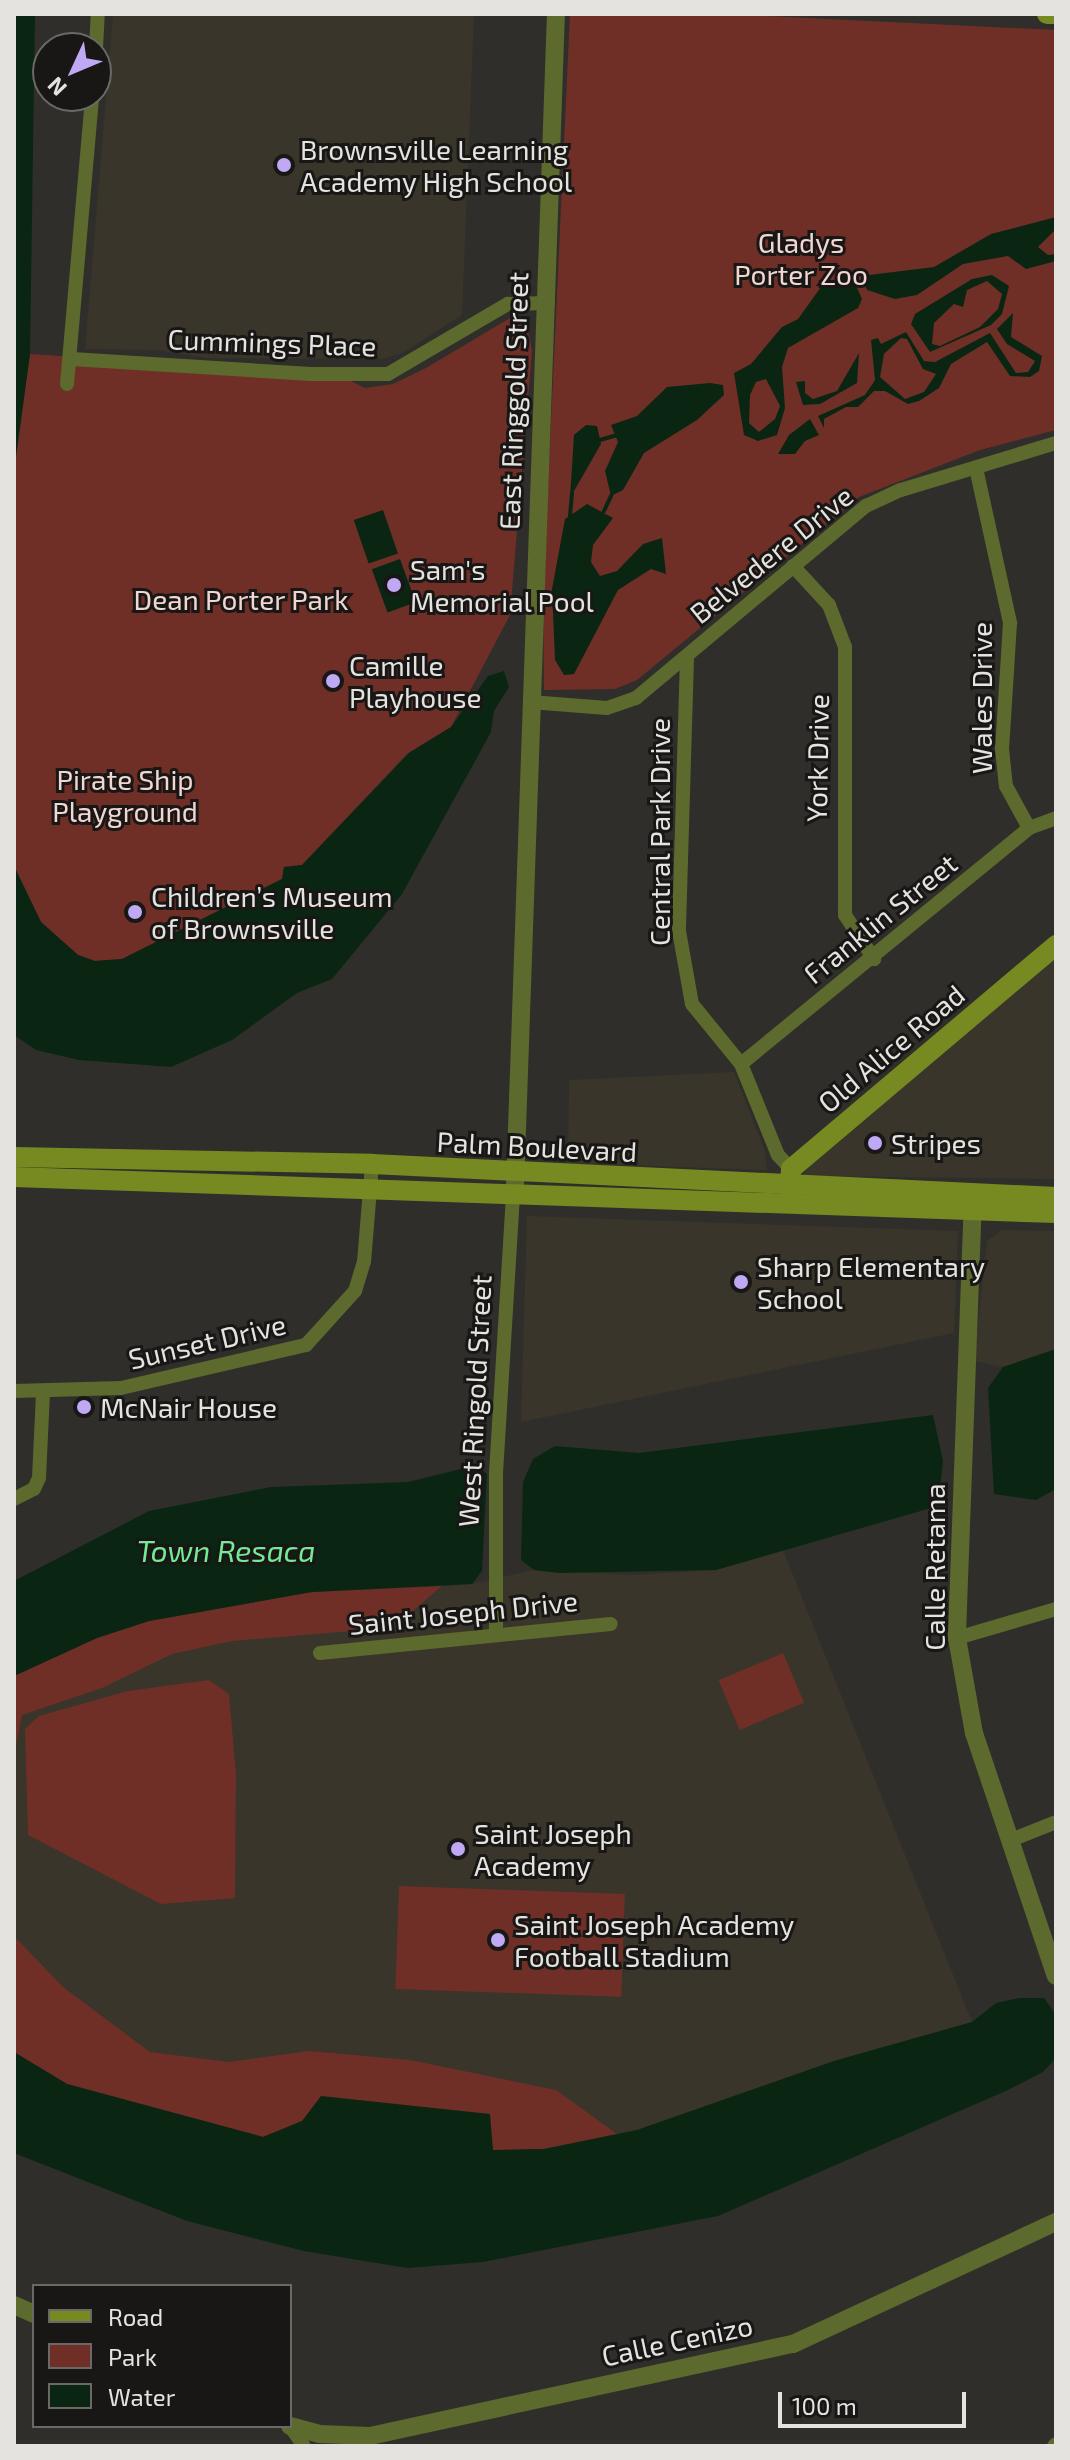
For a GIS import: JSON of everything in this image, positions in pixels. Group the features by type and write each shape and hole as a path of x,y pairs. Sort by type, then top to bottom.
{"main road":[{"path":"1047,14 1056,14"},
{"name":"Old Alice Road","path":"789,1187 1056,945"},
{"name":"Palm Boulevard","path":"14,1157 372,1164 973,1200 1056,1213"},
{"name":"Palm Boulevard","path":"14,1177 513,1197 789,1187"},
{"name":"Palm Boulevard","path":"973,1200 1056,1197"}],"street":[{"name":"East Ringgold Street","path":"517,1174 530,702 548,303 556,14"},
{"path":"67,384 72,359 91,112"},
{"name":"Cummings Place","path":"72,359 311,374 388,374 508,304 548,303"},
{"name":"Belvedere Drive","path":"530,702 607,708 636,698 866,506 1056,443"},
{"name":"Wales Drive","path":"976,468 1010,623 1002,749 1006,786 1029,828"},
{"name":"York Drive","path":"793,566 829,605 845,647 845,915 874,959"},
{"name":"Central Park Drive","path":"687,658 679,931 692,1004 741,1064 789,1187"},
{"name":"Franklin Street","path":"741,1064 874,959 1029,828 1056,818"},
{"name":"Sunset Drive","path":"14,1391 43,1393 121,1388 306,1345 355,1291 364,1262 372,1164"},
{"name":"West Ringold Street","path":"496,1632 496,1473 517,1174"},
{"name":"Calle Retama","path":"973,1200 957,1638 974,1733 1056,1976"},
{"path":"14,1499 34,1489 39,1478 43,1393"},
{"path":"957,1638 1056,1609"},
{"name":"Saint Joseph Drive","path":"320,1653 496,1632 611,1624"},
{"path":"1011,1840 1056,1822"},
{"name":"Calle Cenizo","path":"292,2426 332,2436 370,2436 793,2344 1056,2222"},
{"path":"291,2428 304,2446"}],"shaded area":[{"name":"Brownsville Learning Academy High School","path":"113,14 474,14 462,315 401,354 382,359 206,358 158,350 85,349 105,112 112,112"},
{"path":"1056,957 1056,1179 804,1176 807,1166"},
{"path":"734,1072 765,1151 767,1170 568,1163 569,1080"},
{"name":"Sharp Elementary School","path":"527,1216 958,1231 954,1333 521,1422"},
{"path":"1002,1230 1056,1231 1056,1349 1003,1367 974,1361 987,1241"},
{"name":"Saint Joseph Academy","path":"783,1550 972,2022 834,2061 637,2130 544,2149 489,2114 302,2121 14,2052 14,1676 378,1591 472,1584 534,1570 632,1575 716,1570"}],"green space":[{"name":"Gladys Porter Zoo","path":"570,14 728,14 1056,30 1056,430 980,450 859,497 637,680 615,689 544,690 543,595"},
{"name":"Dean Porter Park","path":"515,315 527,324 532,351 510,615 451,727 408,753 302,865 284,867 282,879 122,959 95,961 78,955 41,922 14,866 14,471 30,354 339,375 365,388 393,384 426,368"},
{"path":"442,1586 400,1622 375,1629 232,1641 172,1654 102,1688 22,1715 14,1755 14,1676 97,1638 149,1621 312,1592"},
{"path":"783,1653 804,1703 740,1730 719,1680"},
{"path":"209,1680 229,1694 236,1775 235,1898 161,1904 28,1835 25,1729 39,1716 128,1691"},
{"path":"399,1886 625,1894 621,1997 395,1989"},
{"path":"14,1936 63,1987 150,2052 229,2062 309,2051 410,2060 556,2090 617,2134 544,2149 493,2150 302,2121 263,2137 67,2084 14,2052"}],"water":[{"path":"14,14 35,14 35,32 32,32 30,354 14,471"},
{"path":"1056,217 1056,229 1038,247 1048,255 1056,254 1056,261 1026,269 1008,256 963,264 917,295 895,299 867,290 861,276 934,267 991,234"},
{"path":"842,275 849,275 862,299 858,308 788,348 782,367 785,408 777,435 758,441 744,435 734,373 751,364 782,327 798,319 821,287","holes":["766,379 780,406 775,419 759,432 749,423 750,395 756,382"]},
{"path":"992,275 1009,286 1002,314 991,325 930,352 911,324 915,314 972,279","holes":["987,281 1002,294 998,309 980,327 940,346 932,344 934,323 954,304 963,307 967,290"]},
{"path":"1013,313 1011,337 1042,356 1039,371 1030,377 1010,376 987,342 951,364 939,388 919,401 908,404 885,391 874,391 858,407 846,407 824,419 824,428 818,416 865,395 875,380 871,340 878,338 881,344 906,332 924,361 935,362 990,333 1016,373 1028,372 1035,361 1007,344 997,329","holes":["901,338 907,339 923,369 936,374 924,392 905,399 880,377 884,354"]},
{"path":"859,353 857,383 820,404 803,405 796,382 805,381 805,393 813,399 837,391"},
{"path":"710,383 723,385 724,395 697,420 644,453 623,490 611,496 605,471 618,442 611,425 637,416 667,387"},
{"path":"810,419 819,435 805,441 795,454 778,454 789,435"},
{"path":"586,425 597,426 601,444 570,498 574,435"},
{"path":"587,504 613,518 593,545 591,562 600,576 617,571 643,544 662,538 666,574 651,569 618,590 574,674 564,675 555,660 552,589 565,519"},
{"name":"Sam's Memorial Pool","path":"383,510 398,553 369,564 354,520"},
{"name":"Sam's Memorial Pool","path":"400,559 416,602 388,612 372,569"},
{"path":"504,671 509,687 494,711 491,732 402,894 332,979 297,993 232,1040 171,1067 79,1060 36,1050 14,1035 14,866 41,922 78,955 95,961 122,959 282,879 284,867 302,865 409,753 451,727 488,676"},
{"path":"1056,1349 1056,1489 1036,1500 994,1494 988,1388 1003,1367"},
{"path":"933,1415 943,1461 938,1506 716,1570 559,1573 534,1570 521,1560 523,1482 533,1459 555,1446 639,1453"},
{"name":"Town Resaca","path":"477,1465 487,1474 482,1571 472,1584 312,1592 149,1621 97,1638 14,1676 14,1581 149,1511 271,1487 408,1482"},
{"path":"1019,1998 1044,1998 1056,2015 1056,2058 1043,2072 1008,2090 718,2216 483,2262 407,2268 304,2251 187,2221 14,2153 14,2052 67,2084 263,2137 302,2121 321,2096 490,2114 493,2150 544,2149 637,2130 834,2061 972,2022 996,2003"}],"waterway":[{"path":"600,440 617,435"},
{"path":"570,516 572,493"},
{"path":"604,511 611,496"}],"place":[{"name":"Brownsville Learning Academy High School","path":"284,165"},
{"name":"Sam's Memorial Pool","path":"394,585"},
{"name":"Camille Playhouse","path":"333,681"},
{"name":"Children’s Museum of Brownsville","path":"135,912"},
{"name":"Stripes","path":"875,1143"},
{"name":"Sharp Elementary School","path":"741,1282"},
{"name":"McNair House","path":"84,1407"},
{"name":"Saint Joseph Academy","path":"458,1849"},
{"name":"Saint Joseph Academy Football Stadium","path":"498,1940"}],"park label":[{"name":"Pirate Ship Playground","path":"125,795"}]}
